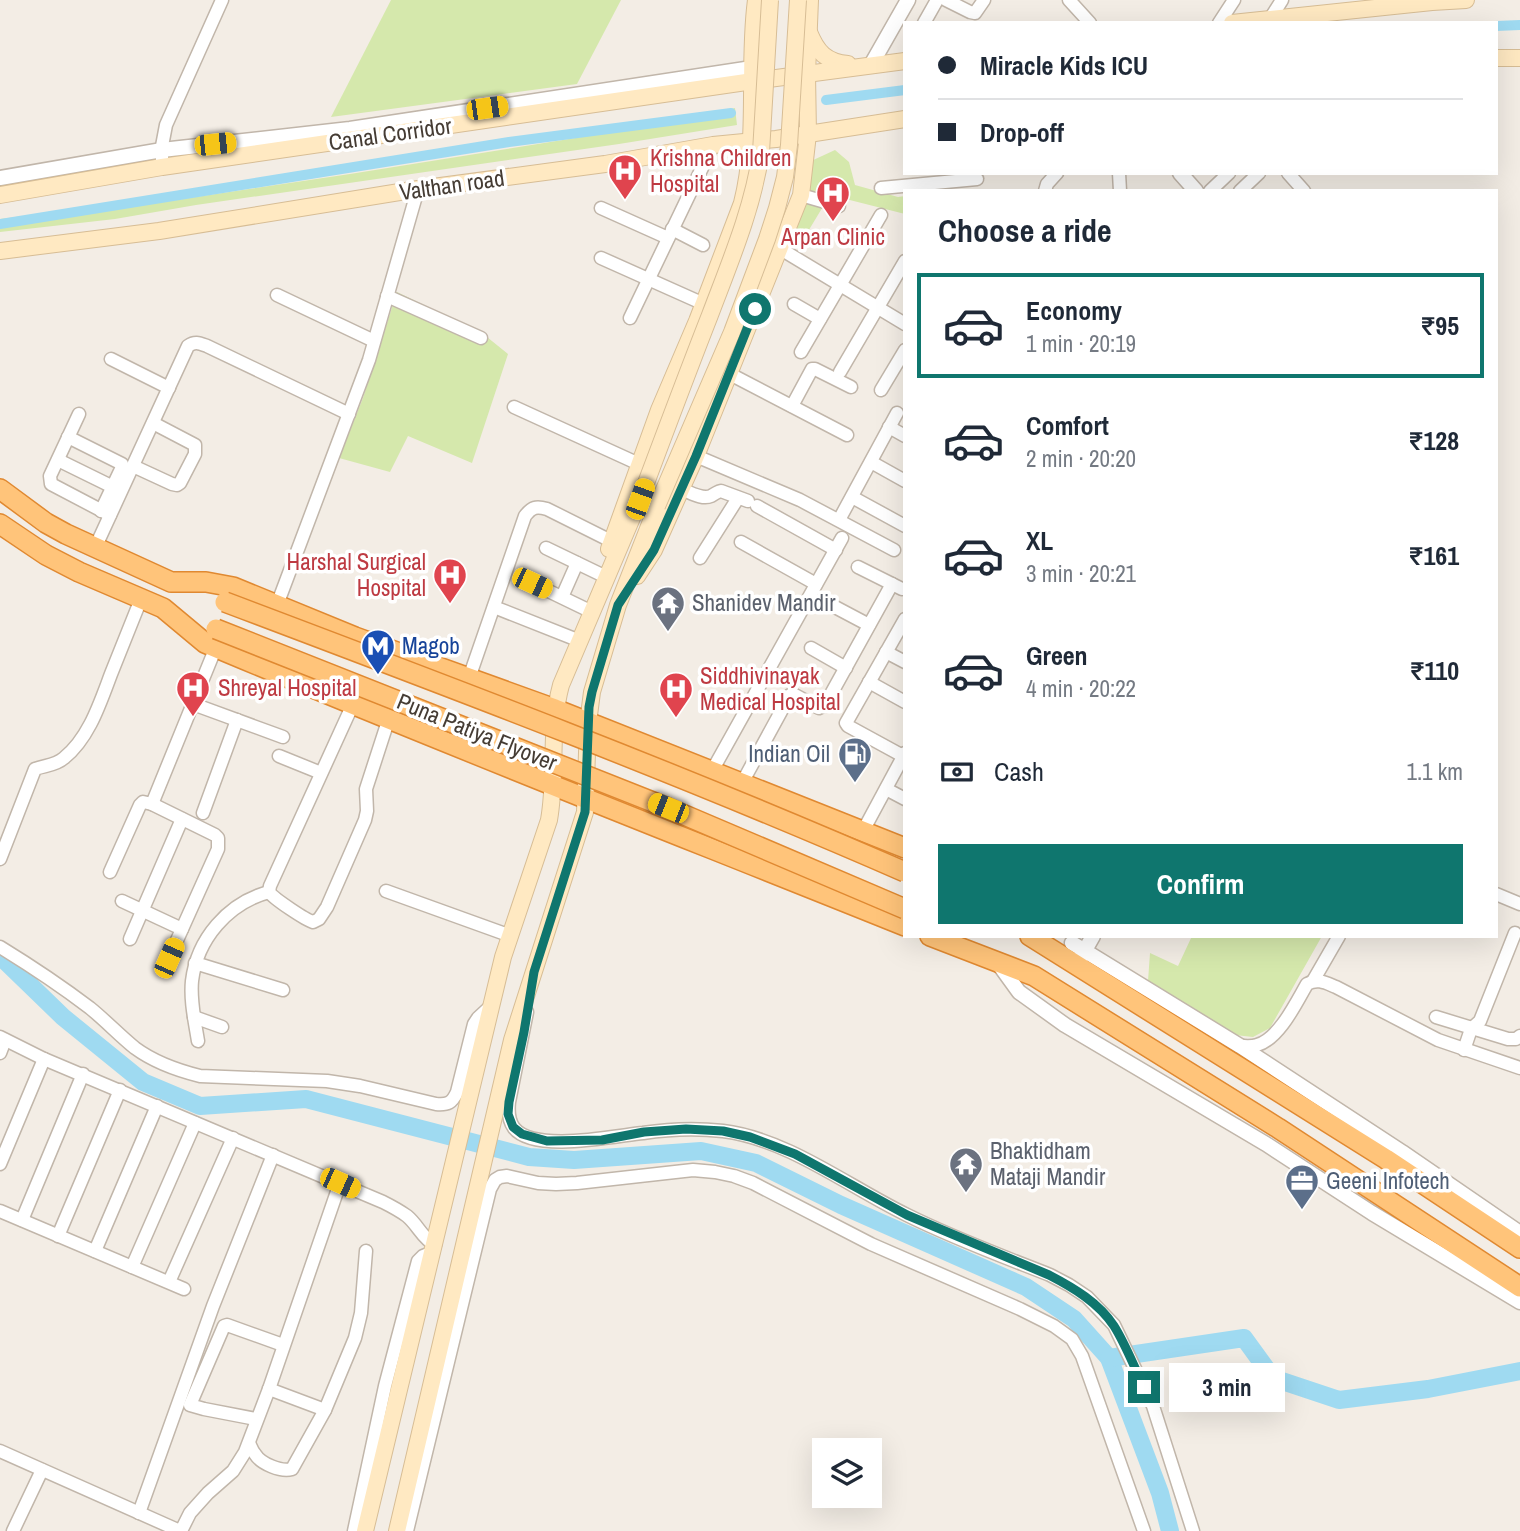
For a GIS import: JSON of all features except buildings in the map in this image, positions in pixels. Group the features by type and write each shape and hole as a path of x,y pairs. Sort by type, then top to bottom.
{"highway":[{"path":"0,475 61,519 92,547"},
{"name":"Puna Patiya Flyover","path":"0,489 46,523 171,582 534,719 903,871"},
{"path":"0,524 46,555 79,572"},
{"path":"0,538 41,562 79,572"},
{"name":"Puna Patiya Flyover","path":"79,572 163,608 216,638 668,808 903,908"},
{"path":"171,582 206,582 233,587 350,635 555,709 903,847"},
{"path":"216,638 353,704 586,800 903,925"},
{"path":"935,938 1034,976"},
{"path":"969,938 1012,961 1278,1128 1519,1297"},
{"path":"1036,938 1074,951 1385,1150 1520,1248"}],"main road":[{"path":"600,593 611,541 659,410 704,304 747,184 752,141 756,0"},
{"path":"365,1531 491,1006 510,936 549,820 553,799 555,709 561,685 640,499 719,292 757,176 761,152 770,0"},
{"path":"397,1531 512,1040 582,823 586,800 588,723 592,692 618,605 657,506 732,332 777,208 789,145 798,0"},
{"path":"618,605 654,550 696,456 801,195 808,134 810,0"},
{"path":"1250,21 1466,0"},
{"path":"809,30 814,45 835,63 871,65"},
{"path":"1498,58 1520,58"},
{"name":"Canal Corridor","path":"0,195 162,167 752,75 807,74 903,61"},
{"name":"Valthan road","path":"0,251 159,231 418,189 903,119"}],"street":[{"path":"162,167 163,133 222,0"},
{"path":"871,65 908,0"},
{"path":"925,21 937,0"},
{"path":"946,0 970,17 984,0"},
{"path":"1069,0 1088,21"},
{"path":"1220,21 1234,0"},
{"path":"1269,19 1282,0"},
{"path":"0,178 162,150 350,129 752,75"},
{"path":"630,318 713,145"},
{"path":"1182,175 1194,189"},
{"path":"1212,189 1227,175"},
{"path":"1242,189 1257,175"},
{"path":"1290,175 1302,189"},
{"path":"881,188 928,178 977,179"},
{"path":"277,605 374,341 418,189"},
{"path":"801,195 839,206"},
{"path":"601,208 703,245"},
{"path":"801,352 881,215"},
{"path":"779,248 903,323"},
{"path":"601,258 704,304"},
{"path":"841,372 903,264"},
{"path":"276,295 374,341"},
{"path":"387,296 481,338"},
{"path":"794,304 820,320"},
{"path":"106,513 133,466 188,346 192,343 198,342 349,414"},
{"path":"881,390 903,353"},
{"path":"111,359 169,388"},
{"path":"792,406 812,369 851,387"},
{"path":"728,373 847,435"},
{"path":"514,407 639,464"},
{"path":"839,520 897,413"},
{"path":"79,414 50,476 51,484 106,513"},
{"path":"133,466 177,485 195,454 195,445 153,423"},
{"path":"889,427 903,435"},
{"path":"68,437 122,464 92,547"},
{"path":"696,456 800,500 894,550"},
{"path":"58,460 113,487"},
{"path":"871,461 903,480"},
{"path":"681,489 705,498 721,491 748,502 835,550"},
{"path":"852,497 903,525"},
{"path":"700,558 748,502"},
{"path":"470,678 530,508 537,506 547,509 611,541"},
{"path":"712,771 842,538"},
{"path":"741,542 816,584"},
{"path":"546,548 604,576"},
{"path":"562,597 577,563"},
{"path":"742,783 790,695 822,708 869,625 897,587 858,567"},
{"path":"532,583 592,612"},
{"path":"1,851 35,769 56,764 75,748 86,732 141,599"},
{"path":"494,607 580,641"},
{"path":"835,607 869,625"},
{"path":"903,622 846,723 903,754"},
{"path":"152,804 216,638"},
{"path":"811,648 846,668"},
{"path":"886,652 903,661"},
{"path":"869,682 903,701"},
{"path":"192,704 283,737"},
{"path":"353,704 270,886 269,892 273,897 307,921 313,922 323,914 365,820 366,789 389,718"},
{"path":"203,813 237,720"},
{"path":"279,756 321,774"},
{"path":"863,831 903,757"},
{"path":"886,789 903,798"},
{"path":"110,873 143,802 218,838 219,843 169,958"},
{"path":"130,939 182,819"},
{"path":"386,891 510,936"},
{"path":"198,1041 191,985 195,962 207,936 244,901 269,892"},
{"path":"1498,895 1520,904"},
{"path":"122,901 182,929"},
{"path":"1464,1050 1515,933"},
{"path":"1074,951 1090,938"},
{"path":"1313,981 1338,938"},
{"path":"0,947 83,1003 136,1049 160,1063 200,1076 327,1081 436,1104 448,1104 454,1100 457,1092 474,1024 491,1006"},
{"path":"195,962 283,990"},
{"path":"999,963 1019,992 1065,1025 1266,1144 1372,1213 1519,1297"},
{"path":"534,972 509,1102 508,1114 513,1127 522,1134 547,1141 602,1140 644,1132 686,1129 723,1131 750,1137 795,1154 907,1215 1069,1285 1101,1311 1114,1325 1123,1342 1153,1406 1193,1531"},
{"path":"1240,1046 1256,1046 1270,1039 1284,1023 1307,984 1321,981 1438,1040 1520,1068"},
{"path":"194,1017 222,1027"},
{"path":"1436,1017 1475,1025 1486,1033 1508,1039 1520,1036"},
{"path":"1193,1028 1240,1046 1385,1150 1520,1233"},
{"path":"1479,1055 1486,1033"},
{"path":"0,1053 3,1039 44,1059 383,1202 407,1216 434,1248 418,1261 385,1386 354,1531"},
{"path":"0,1164 44,1059"},
{"path":"22,1220 83,1074"},
{"path":"58,1236 120,1090"},
{"path":"95,1251 157,1106"},
{"path":"132,1267 195,1123"},
{"path":"169,1283 233,1138"},
{"path":"184,1403 213,1306 273,1155"},
{"path":"407,1531 474,1251 490,1189 495,1180 507,1176 538,1183 577,1184 693,1170 715,1172 753,1183 871,1244 1055,1326 1072,1339 1082,1356 1144,1531"},
{"path":"0,1451 180,1531 190,1513 233,1471 249,1443 340,1183"},
{"path":"0,1211 184,1289"},
{"path":"249,1443 256,1456 264,1462 287,1471 292,1469 325,1410 355,1338 366,1251"},
{"path":"139,1513 184,1403 224,1326 284,1345"},
{"path":"269,1389 325,1410"},
{"path":"184,1403 256,1419"},
{"path":"13,1531 42,1470"}],"green space":[{"path":"391,0 621,0 577,84 331,117"},
{"path":"735,108 737,125 115,219 0,232 0,219 115,209 350,174 669,123"},
{"path":"835,150 849,162 855,185 903,196 903,213 830,195 798,248 784,242 809,162"},
{"path":"397,292 482,333 508,354 472,463 408,436 390,472 339,458 363,398"},
{"path":"1191,938 1321,938 1270,1028 1253,1037 1235,1035 1172,999 1148,981 1150,953 1178,966"}],"waterway":[{"path":"1498,26 1520,25"},
{"path":"826,100 903,90"},
{"path":"0,224 509,142 731,113"},
{"path":"0,956 63,1017 143,1082 200,1106 306,1099 529,1157 574,1160 701,1151 756,1163 841,1205 1026,1287 1074,1319 1109,1358 1160,1493 1170,1531"},
{"path":"1109,1358 1244,1338 1273,1378 1339,1400 1428,1389 1520,1371"}],"place":[{"name":"Krishna Children Hospital","path":"625,201"},
{"name":"Arpan Clinic","path":"833,223"},
{"name":"Harshal Surgical Hospital","path":"450,605"},
{"name":"Shanidev Mandir","path":"668,633"},
{"name":"Magob","path":"378,676"},
{"name":"Shreyal Hospital","path":"193,718"},
{"name":"Siddhivinayak Medical Hospital","path":"676,719"},
{"name":"Indian Oil","path":"855,784"},
{"name":"Bhaktidham Mataji Mandir","path":"966,1194"},
{"name":"Geeni Infotech","path":"1302,1211"}],"route":[{"path":"755,309 696,456 654,550 618,605 613,621 589,707 585,812 534,972 508,1114 513,1127 522,1134 547,1141 602,1140 644,1132 686,1129 723,1131 750,1137 795,1154 907,1215 1049,1275 1087,1297 1114,1325 1144,1387"}]}
